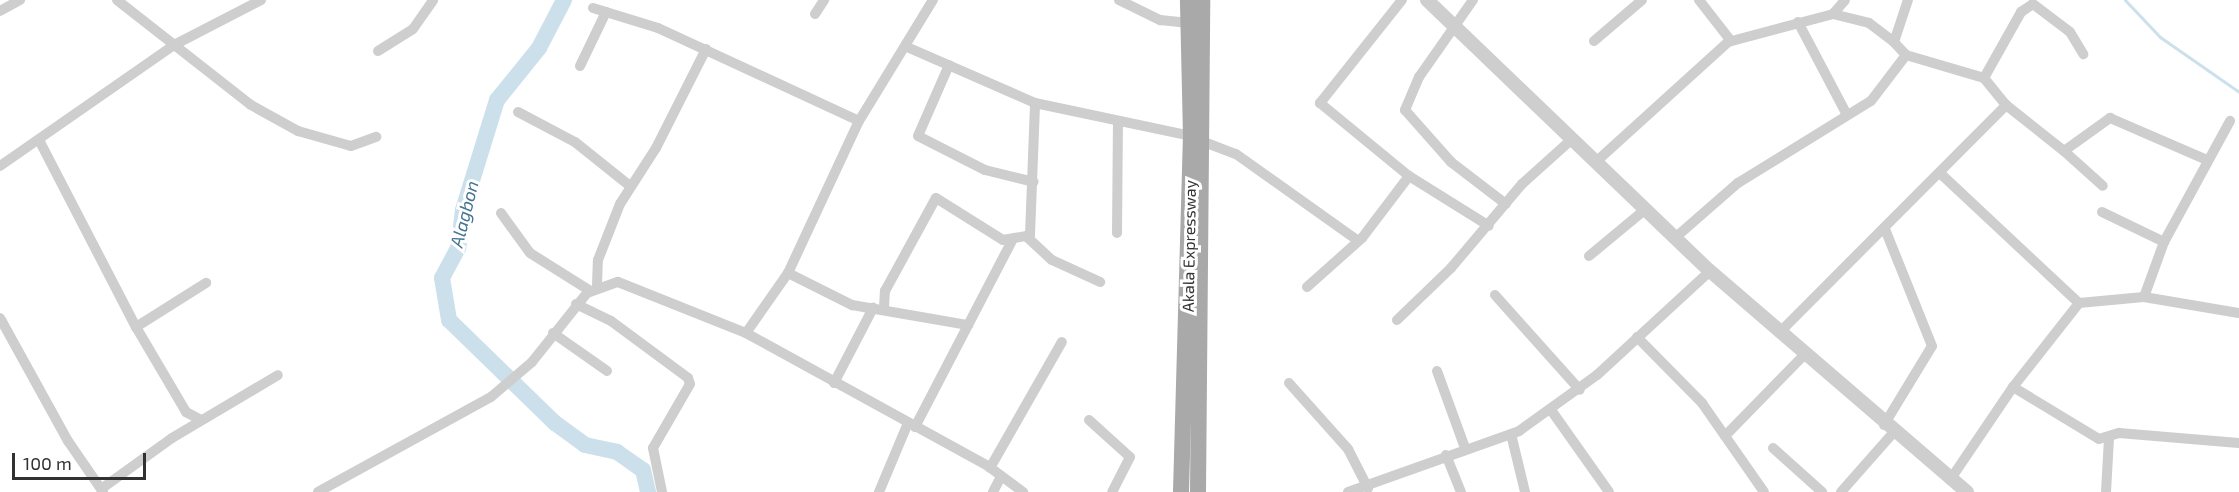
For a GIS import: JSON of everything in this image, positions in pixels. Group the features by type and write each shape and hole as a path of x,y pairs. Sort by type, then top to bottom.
{"main road":[{"name":"Akala Expressway","path":"1188,0 1198,139"},
{"name":"Akala Expressway","path":"1190,484 1202,0"}],"street":[{"path":"0,11 20,0"},
{"path":"117,0 251,105 298,131 351,146 376,137"},
{"path":"0,166 174,45 261,0"},
{"path":"378,51 413,29 433,0"},
{"path":"816,15 824,0"},
{"path":"746,333 788,273 859,121 907,46 933,0"},
{"path":"1119,0 1160,20 1189,23"},
{"path":"1402,0 1320,103 1409,176 1490,226"},
{"path":"1427,0 1459,26 1572,139 1598,160 1710,271 1888,429 1967,492"},
{"path":"1473,0 1459,26 1419,77 1406,110 1451,162 1506,204"},
{"path":"1594,41 1642,0"},
{"path":"1699,0 1731,41"},
{"path":"1833,14 1845,0"},
{"path":"1894,42 1908,0"},
{"path":"1984,78 2021,12 2031,2 2064,25 2083,54"},
{"path":"593,8 706,49 859,121"},
{"path":"580,66 606,12"},
{"path":"1598,160 1731,41 1833,14 1869,23 1894,42 1906,55 1984,78 2006,105 2064,151 2103,186"},
{"path":"1798,22 1846,115"},
{"path":"907,46 1035,103 1198,139 1236,154 1357,240"},
{"path":"593,288 598,260 630,186 706,49"},
{"path":"1676,237 1738,183 1871,101 1906,55"},
{"path":"949,65 918,136 985,170 1034,182"},
{"path":"879,492 911,425 968,325 1012,241 1031,233 1035,103"},
{"path":"1779,333 1942,175 2006,105"},
{"path":"518,112 575,142 630,186"},
{"path":"2064,151 2110,118 2207,160"},
{"path":"2144,297 2164,242 2230,121"},
{"path":"1117,233 1118,122"},
{"path":"1397,320 1490,226 1506,204 1572,139"},
{"path":"39,140 136,327 186,412 201,420"},
{"path":"1942,175 2079,303"},
{"path":"1308,287 1357,240 1409,176"},
{"path":"834,382 878,308 936,198 1012,241"},
{"path":"1588,256 1647,208"},
{"path":"2102,212 2164,242"},
{"path":"501,213 530,253 593,288"},
{"path":"1841,492 1888,429 1932,346 1885,229"},
{"path":"1026,236 1052,260 1100,282"},
{"path":"1348,492 1368,488 1446,455 1511,434 1551,410 1580,390 1710,271"},
{"path":"788,273 822,294 878,308 968,325"},
{"path":"318,492 491,397 513,381 576,304 593,288 618,282 746,333 990,468 1023,492"},
{"path":"136,327 206,283"},
{"path":"1495,295 1580,390"},
{"path":"1950,480 2013,387 2079,303 2144,297 2239,313"},
{"path":"576,304 611,321 688,378 690,384 653,448 662,492"},
{"path":"0,318 102,490 180,433 278,375"},
{"path":"553,333 607,371"},
{"path":"1637,337 1668,365 1725,436 1764,492"},
{"path":"990,468 1062,342"},
{"path":"1725,436 1803,355"},
{"path":"1437,371 1465,448"},
{"path":"1289,383 1348,449 1368,488"},
{"path":"2013,387 2077,430 2109,439 2119,433 2239,443"},
{"path":"1551,410 1609,492"},
{"path":"180,433 186,412"},
{"path":"1089,420 1130,458 1112,492"},
{"path":"1511,434 1525,492"},
{"path":"2106,492 2109,439"},
{"path":"1773,448 1822,492"},
{"path":"1446,455 1461,492"},
{"path":"993,492 1001,476"}],"waterway":[{"name":"Alagbon","path":"564,0 539,48 497,100 463,210 458,248 442,278 449,320 555,423 585,445 617,452 643,470 648,492"},
{"path":"2125,0 2160,37 2239,92"}]}
